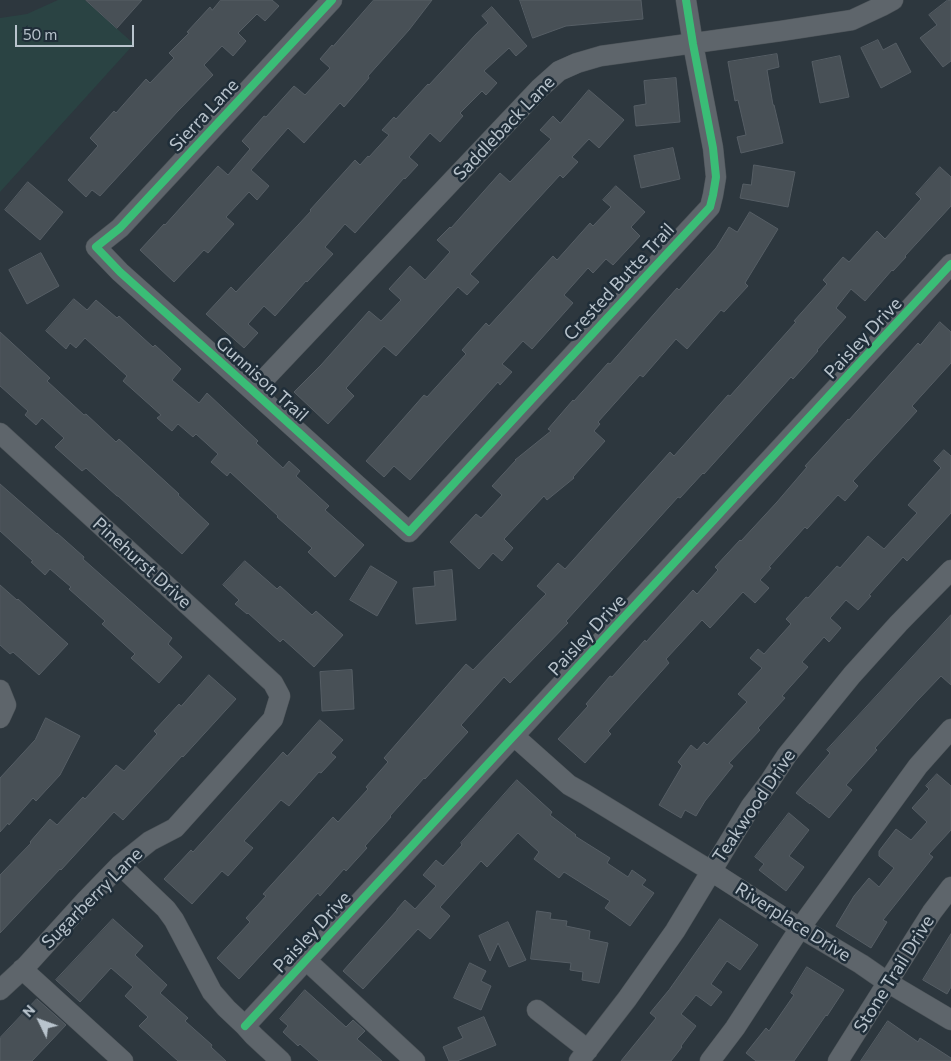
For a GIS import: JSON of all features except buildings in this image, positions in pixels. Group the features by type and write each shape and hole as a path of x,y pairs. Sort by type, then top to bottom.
{"street":[{"name":"Sierra Lane","path":"96,247 120,228 332,0"},
{"name":"Crested Butte Trail","path":"409,532 710,207 716,177 714,148 692,44 686,0"},
{"name":"Saddleback Lane","path":"253,391 559,71 576,63 601,56 781,32 852,20 893,0"},
{"name":"Gunnison Trail","path":"96,247 120,272 409,532"},
{"name":"Paisley Drive","path":"245,1026 951,264"},
{"name":"Pinehurst Drive","path":"0,433 273,683 280,696"},
{"name":"Teakwood Drive","path":"584,1056 675,931 751,806 770,782 787,755 852,675 899,622 951,570"},
{"path":"0,690 6,705 0,718"},
{"name":"Sugarberry Lane","path":"0,990 120,865 150,841 175,828 273,719 280,696"},
{"path":"710,1061 736,1028 800,928 918,766 951,729"},
{"name":"Riverplace Drive","path":"514,736 569,785 951,1020"},
{"path":"120,865 166,909 174,920 212,992 281,1061"},
{"name":"Stone Trail Drive","path":"838,1061 932,912 951,887"},
{"path":"306,960 415,1061"},
{"path":"22,969 123,1061"},
{"path":"537,1010 584,1056"}],"green space":[{"path":"58,0 85,0 134,44 0,192 0,18 27,14"}],"cycle path":[{"path":"332,0 120,228 96,247 120,272 409,532 710,207 716,177 713,148 686,0"},
{"path":"245,1026 951,264"}]}
